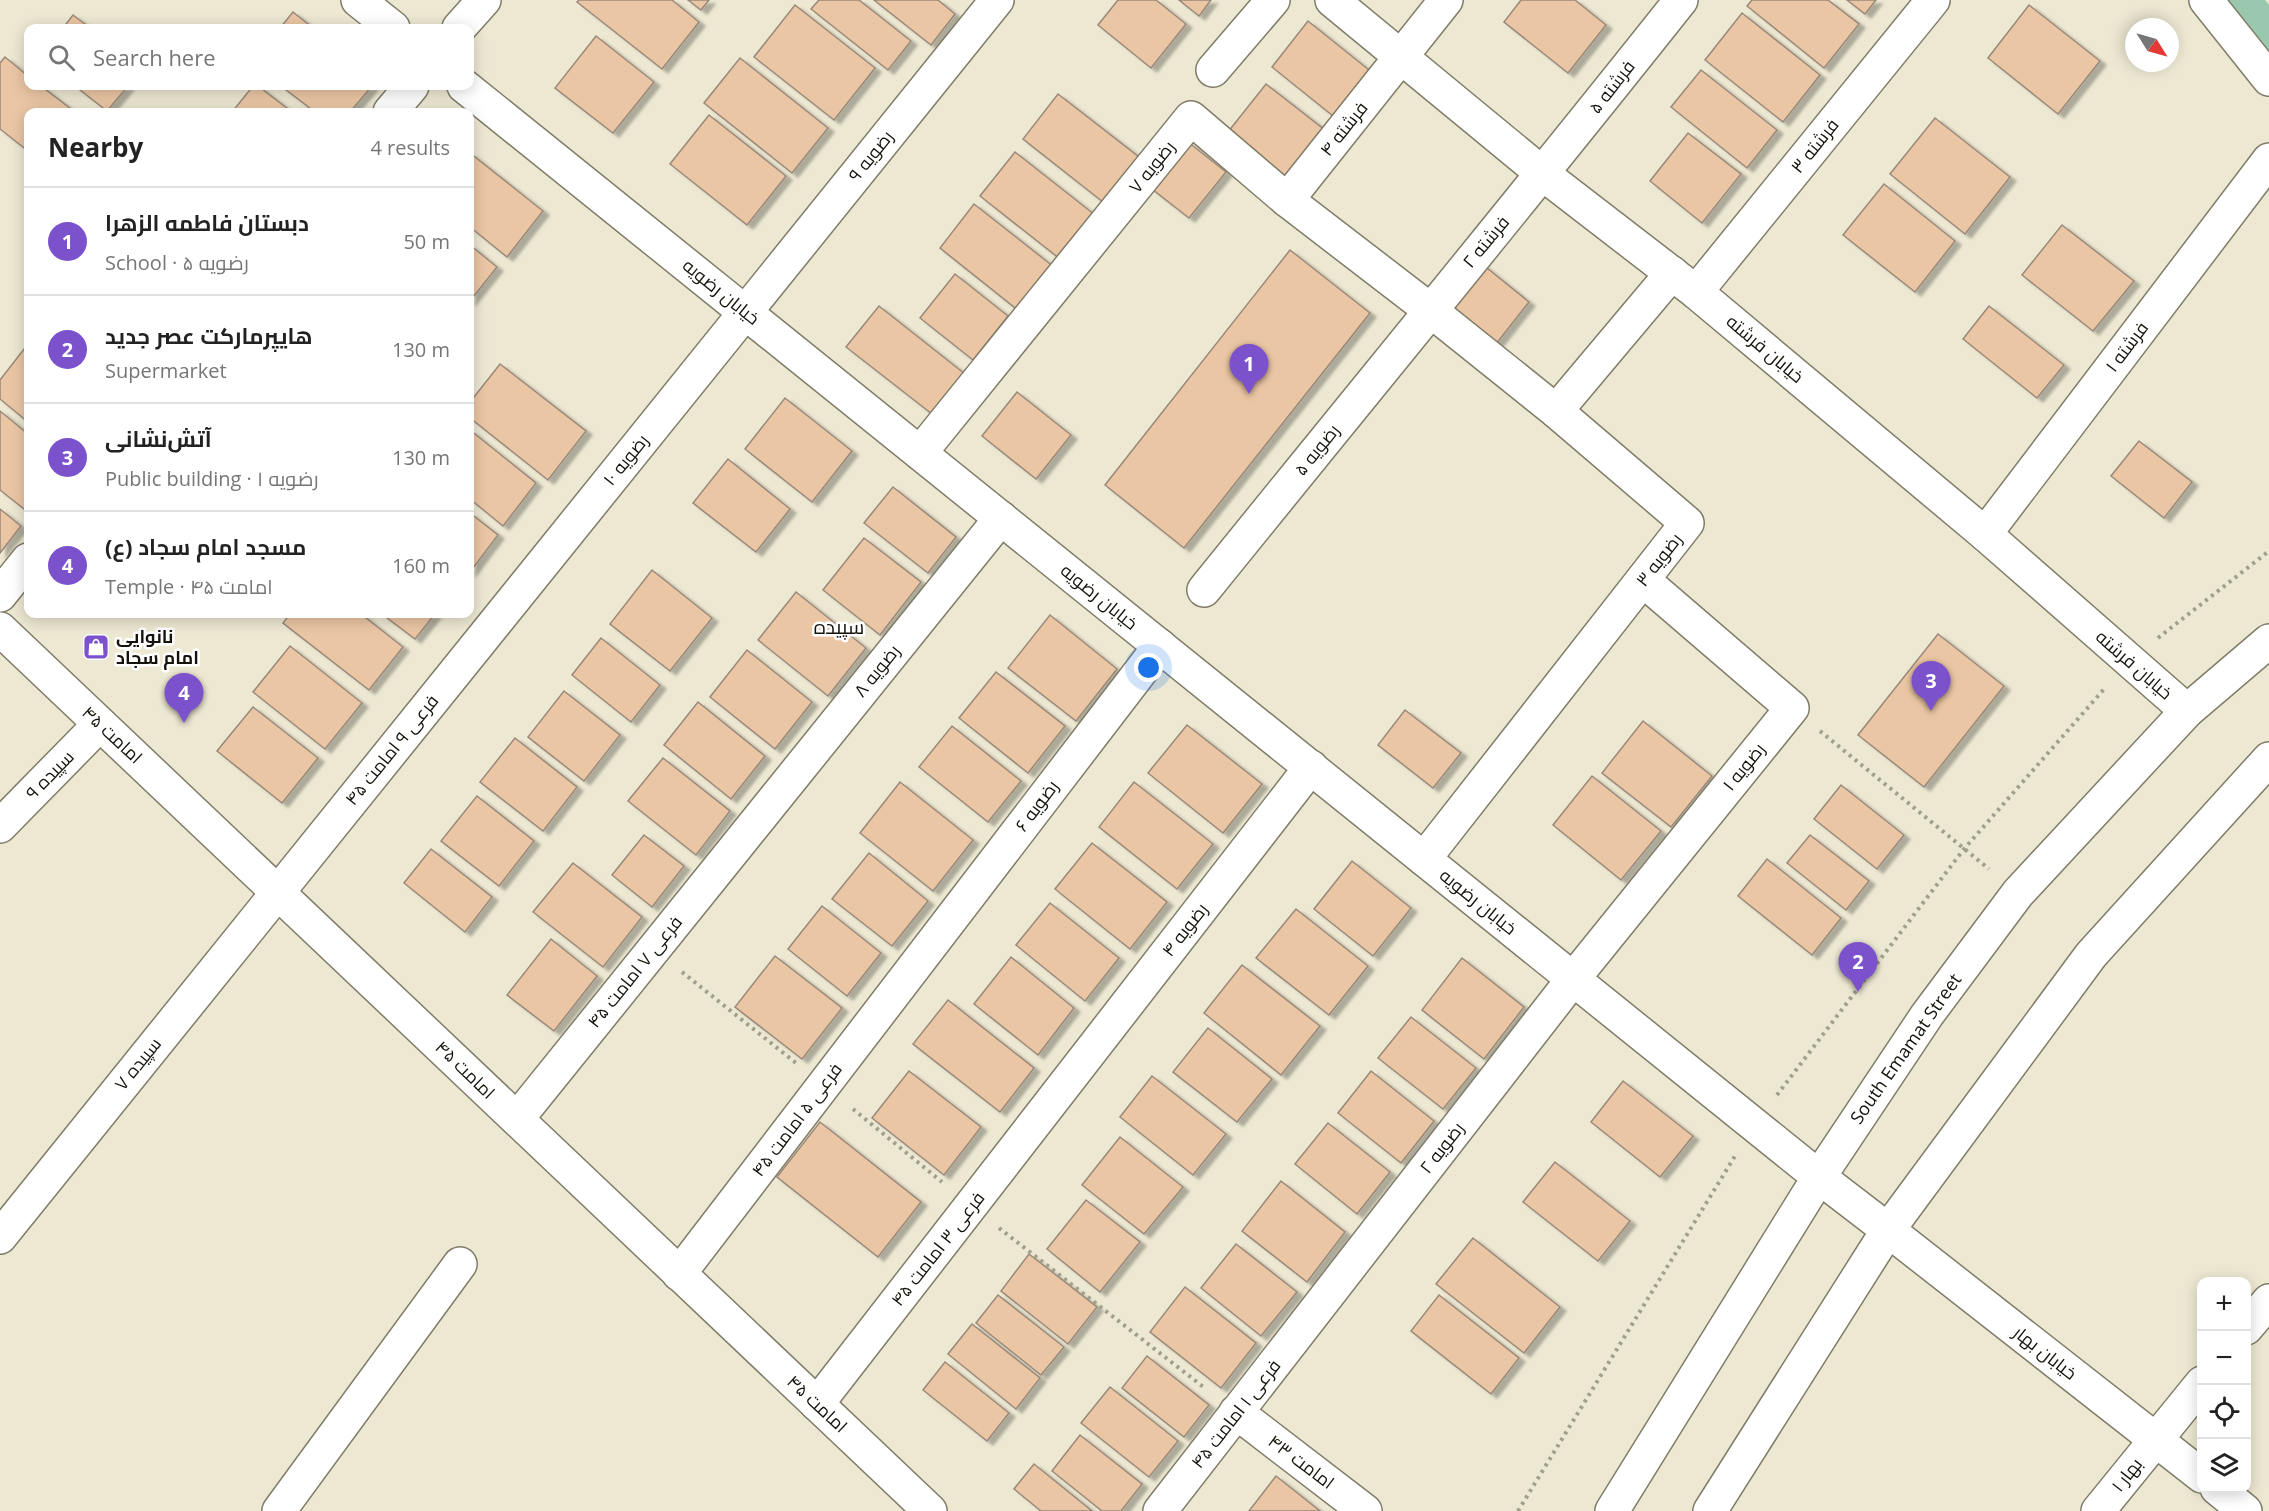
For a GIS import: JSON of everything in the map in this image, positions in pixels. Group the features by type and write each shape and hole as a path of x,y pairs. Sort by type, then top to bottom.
{"street":[{"path":"358,0 388,24"},
{"path":"463,24 484,0"},
{"name":"رضویه ۹","path":"745,312 997,0"},
{"path":"1213,70 1273,0"},
{"name":"خیابان فرشته","path":"1332,0 1543,174 1684,282 1985,534 2187,711"},
{"name":"فرشته ۴","path":"1287,200 1446,0"},
{"name":"فرشته ۵","path":"1543,174 1681,0"},
{"name":"فرشته ۳","path":"1556,411 1684,282 1933,0"},
{"path":"2206,0 2269,79"},
{"path":"393,108 409,90"},
{"name":"خیابان رضویه","path":"469,90 1819,1177"},
{"name":"رضویه ۷","path":"921,453 1191,118 1287,200 1430,310"},
{"name":"فرشته ۱","path":"1985,534 2269,160"},
{"name":"فرشته ۲","path":"1430,310 1543,174"},
{"name":"رضویه ۳","path":"1424,859 1687,523 1556,411 1430,310"},
{"name":"رضویه ۵","path":"1204,590 1430,310"},
{"name":"رضویه ۱۰","path":"507,608 745,312"},
{"name":"رضویه ۸","path":"754,825 1001,518"},
{"path":"0,595 24,565"},
{"path":"1643,580 1792,708"},
{"name":"فرعی ۹ امامت ۴۵","path":"277,892 507,608"},
{"name":"امامت ۴۵","path":"0,629 930,1511"},
{"name":"رضویه ۶","path":"914,966 1160,646"},
{"name":"South Emamat Street","path":"1612,1511 1819,1177 1927,1015 2018,893 2187,711 2264,653"},
{"name":"رضویه ۱","path":"1573,979 1792,708"},
{"name":"سپیده ۹","path":"0,826 100,724"},
{"path":"1710,1511 1888,1230 2091,955 2269,759"},
{"name":"رضویه ۴","path":"1059,1093 1311,767"},
{"name":"فرعی ۷ امامت ۴۵","path":"516,1119 754,825"},
{"name":"سپیده ۷","path":"0,1237 277,892"},
{"name":"فرعی ۵ امامت ۴۵","path":"679,1274 914,966"},
{"name":"رضویه ۲","path":"1312,1316 1573,979"},
{"name":"فرعی ۳ امامت ۴۵","path":"817,1404 1059,1093"},
{"name":"خیابان بهار","path":"1819,1177 2197,1472"},
{"path":"279,1511 460,1264"},
{"path":"2251,1323 2269,1300"},
{"name":"فرعی ۱ امامت ۴۵","path":"1160,1511 1312,1316"},
{"name":"بهار ۱","path":"2098,1511 2200,1385"},
{"name":"امامت ۴۳","path":"1236,1412 1365,1511"},
{"path":"2223,1493 2245,1511"}],"path":[{"path":"1518,1511 1754,1125 1964,849 2129,660 2269,551"},
{"path":"1792,708 2018,893"}],"building":[{"path":"579,0 672,0 699,22 662,69 577,2"},
{"path":"688,0 709,0 701,10"},
{"path":"819,0 859,0 911,41 888,70 811,9"},
{"path":"874,0 938,0 955,14 931,45"},
{"path":"1118,0 1156,0 1186,24 1151,68 1098,25"},
{"path":"1179,0 1211,0 1199,16"},
{"path":"1521,0 1575,0 1606,25 1568,73 1504,22"},
{"path":"1752,0 1828,0 1859,24 1824,68 1747,6"},
{"path":"1847,0 1876,0 1865,14"},
{"path":"795,5 875,68 834,120 754,57"},
{"path":"2029,5 2100,61 2058,114 1988,58"},
{"path":"293,12 308,24 283,24"},
{"path":"1742,13 1820,75 1783,122 1705,60"},
{"path":"73,15 85,24 66,24"},
{"path":"1308,21 1374,74 1338,120 1272,67"},
{"path":"596,36 654,82 613,133 555,88"},
{"path":"5,57 24,73 24,90 46,90 70,108 24,108 24,148 0,129 0,63"},
{"path":"740,58 828,128 792,173 704,103"},
{"path":"1701,70 1777,130 1747,168 1671,107"},
{"path":"1266,84 1330,134 1291,183 1228,132"},
{"path":"80,90 125,90 110,108 103,108"},
{"path":"250,90 263,90 287,108 235,108"},
{"path":"286,90 369,90 353,108 310,108"},
{"path":"1058,94 1139,157 1103,202 1023,139"},
{"path":"709,115 786,176 747,225 670,164"},
{"path":"1935,118 2010,177 1965,234 1890,174"},
{"path":"1688,133 1741,174 1702,223 1650,181"},
{"path":"1188,142 1226,172 1189,218 1152,189"},
{"path":"1015,152 1095,215 1060,259 980,196"},
{"path":"474,156 543,211 507,257 474,230"},
{"path":"1884,184 1955,241 1915,292 1843,235"},
{"path":"974,204 1054,267 1019,311 940,248"},
{"path":"2062,225 2134,281 2093,331 2022,275"},
{"path":"474,248 497,267 474,296"},
{"path":"1290,250 1370,313 1184,548 1105,485"},
{"path":"1482,264 1529,302 1492,349 1445,311"},
{"path":"955,274 1008,316 973,360 920,318"},
{"path":"879,306 965,374 932,414 846,347"},
{"path":"1989,306 2064,365 2037,398 1963,339"},
{"path":"24,349 24,419 0,399 0,380"},
{"path":"500,364 586,431 548,480 474,421 474,397"},
{"path":"1017,392 1071,435 1036,479 982,436"},
{"path":"785,398 852,451 812,502 745,449"},
{"path":"0,411 24,431 24,509 0,490"},
{"path":"474,433 536,483 503,526 474,502"},
{"path":"2139,441 2192,482 2164,518 2111,476"},
{"path":"728,459 790,509 756,552 693,503"},
{"path":"893,487 956,537 928,573 864,523"},
{"path":"0,509 21,526 0,553"},
{"path":"474,516 498,535 474,567"},
{"path":"864,538 921,582 880,635 823,590"},
{"path":"652,570 712,618 670,671 610,624"},
{"path":"796,592 866,648 828,696 758,640"},
{"path":"1050,615 1117,669 1076,721 1008,668"},
{"path":"287,618 366,618 403,647 369,690 283,623"},
{"path":"387,618 432,618 415,639"},
{"path":"1938,634 2004,686 1924,787 1858,735"},
{"path":"601,638 660,685 631,722 572,675"},
{"path":"290,646 362,703 325,749 253,692"},
{"path":"747,650 812,702 775,749 710,697"},
{"path":"996,672 1065,726 1028,773 959,718"},
{"path":"564,691 620,735 584,781 528,737"},
{"path":"698,702 765,756 731,799 664,745"},
{"path":"253,707 318,758 282,803 217,751"},
{"path":"1405,710 1461,753 1433,788 1378,745"},
{"path":"1643,721 1712,776 1671,827 1602,773"},
{"path":"1187,725 1262,784 1223,833 1148,773"},
{"path":"952,726 1021,781 988,822 919,767"},
{"path":"515,738 577,787 543,831 480,782"},
{"path":"663,758 730,811 696,855 628,801"},
{"path":"1592,776 1661,831 1621,880 1553,825"},
{"path":"900,782 973,840 933,891 860,833"},
{"path":"1134,782 1213,844 1177,889 1099,827"},
{"path":"1841,785 1904,835 1877,869 1814,819"},
{"path":"477,796 534,841 499,886 441,841"},
{"path":"644,835 684,866 652,907 612,875"},
{"path":"1810,835 1869,881 1846,910 1787,863"},
{"path":"1092,843 1167,902 1130,949 1055,889"},
{"path":"431,849 492,897 465,932 404,883"},
{"path":"869,853 928,901 892,946 832,899"},
{"path":"1767,859 1841,918 1812,955 1738,896"},
{"path":"1352,861 1411,908 1373,956 1314,909"},
{"path":"573,863 642,917 603,967 533,912"},
{"path":"1050,903 1119,958 1085,1001 1016,945"},
{"path":"822,906 881,953 847,996 788,949"},
{"path":"1296,909 1368,966 1329,1015 1256,958"},
{"path":"551,939 597,976 554,1031 507,995"},
{"path":"775,956 842,1008 802,1059 735,1007"},
{"path":"1011,957 1074,1008 1038,1055 974,1004"},
{"path":"1462,958 1524,1007 1484,1059 1422,1010"},
{"path":"1242,965 1320,1026 1281,1075 1204,1013"},
{"path":"948,1000 1034,1068 1000,1112 913,1044"},
{"path":"1411,1017 1476,1068 1443,1109 1378,1058"},
{"path":"1208,1028 1272,1079 1237,1122 1173,1072"},
{"path":"909,1071 981,1127 944,1175 872,1118"},
{"path":"1371,1071 1434,1121 1401,1163 1338,1113"},
{"path":"1152,1076 1226,1134 1193,1175 1120,1117"},
{"path":"1623,1081 1693,1136 1660,1177 1591,1122"},
{"path":"820,1122 921,1202 878,1257 777,1177"},
{"path":"1328,1123 1390,1172 1357,1214 1295,1164"},
{"path":"1120,1137 1183,1187 1144,1234 1082,1185"},
{"path":"1555,1162 1630,1221 1598,1261 1523,1202"},
{"path":"1281,1181 1345,1232 1307,1282 1242,1231"},
{"path":"1086,1200 1140,1242 1100,1292 1047,1249"},
{"path":"1473,1238 1560,1307 1524,1353 1436,1284"},
{"path":"1236,1244 1297,1292 1261,1336 1201,1288"},
{"path":"1029,1254 1097,1307 1068,1344 1001,1291"},
{"path":"1185,1287 1256,1343 1221,1388 1150,1332"},
{"path":"998,1295 1064,1347 1041,1375 976,1323"},
{"path":"1439,1295 1519,1358 1491,1394 1411,1331"},
{"path":"972,1324 1040,1378 1016,1409 948,1354"},
{"path":"1147,1356 1209,1405 1184,1437 1122,1388"},
{"path":"945,1362 1009,1413 987,1441 923,1390"},
{"path":"1110,1387 1178,1441 1149,1477 1081,1423"},
{"path":"1080,1435 1142,1484 1121,1511 1102,1511 1052,1471"},
{"path":"1034,1464 1092,1511 1041,1511 1014,1489"},
{"path":"1276,1476 1320,1511 1249,1511"}],"waterway":[{"path":"2238,0 2269,38"}],"place":[{"name":"دبستان فاطمه الزهرا","path":"1249,394"},
{"name":"نانوایی امام سجاد","path":"96,647"},
{"name":"آتش‌نشانی","path":"1931,711"},
{"name":"مسجد امام سجاد (ع)","path":"184,723"},
{"name":"هایپرمارکت عصر جدید","path":"1858,992"}],"district":[{"name":"سپیده","path":"839,627"}]}
